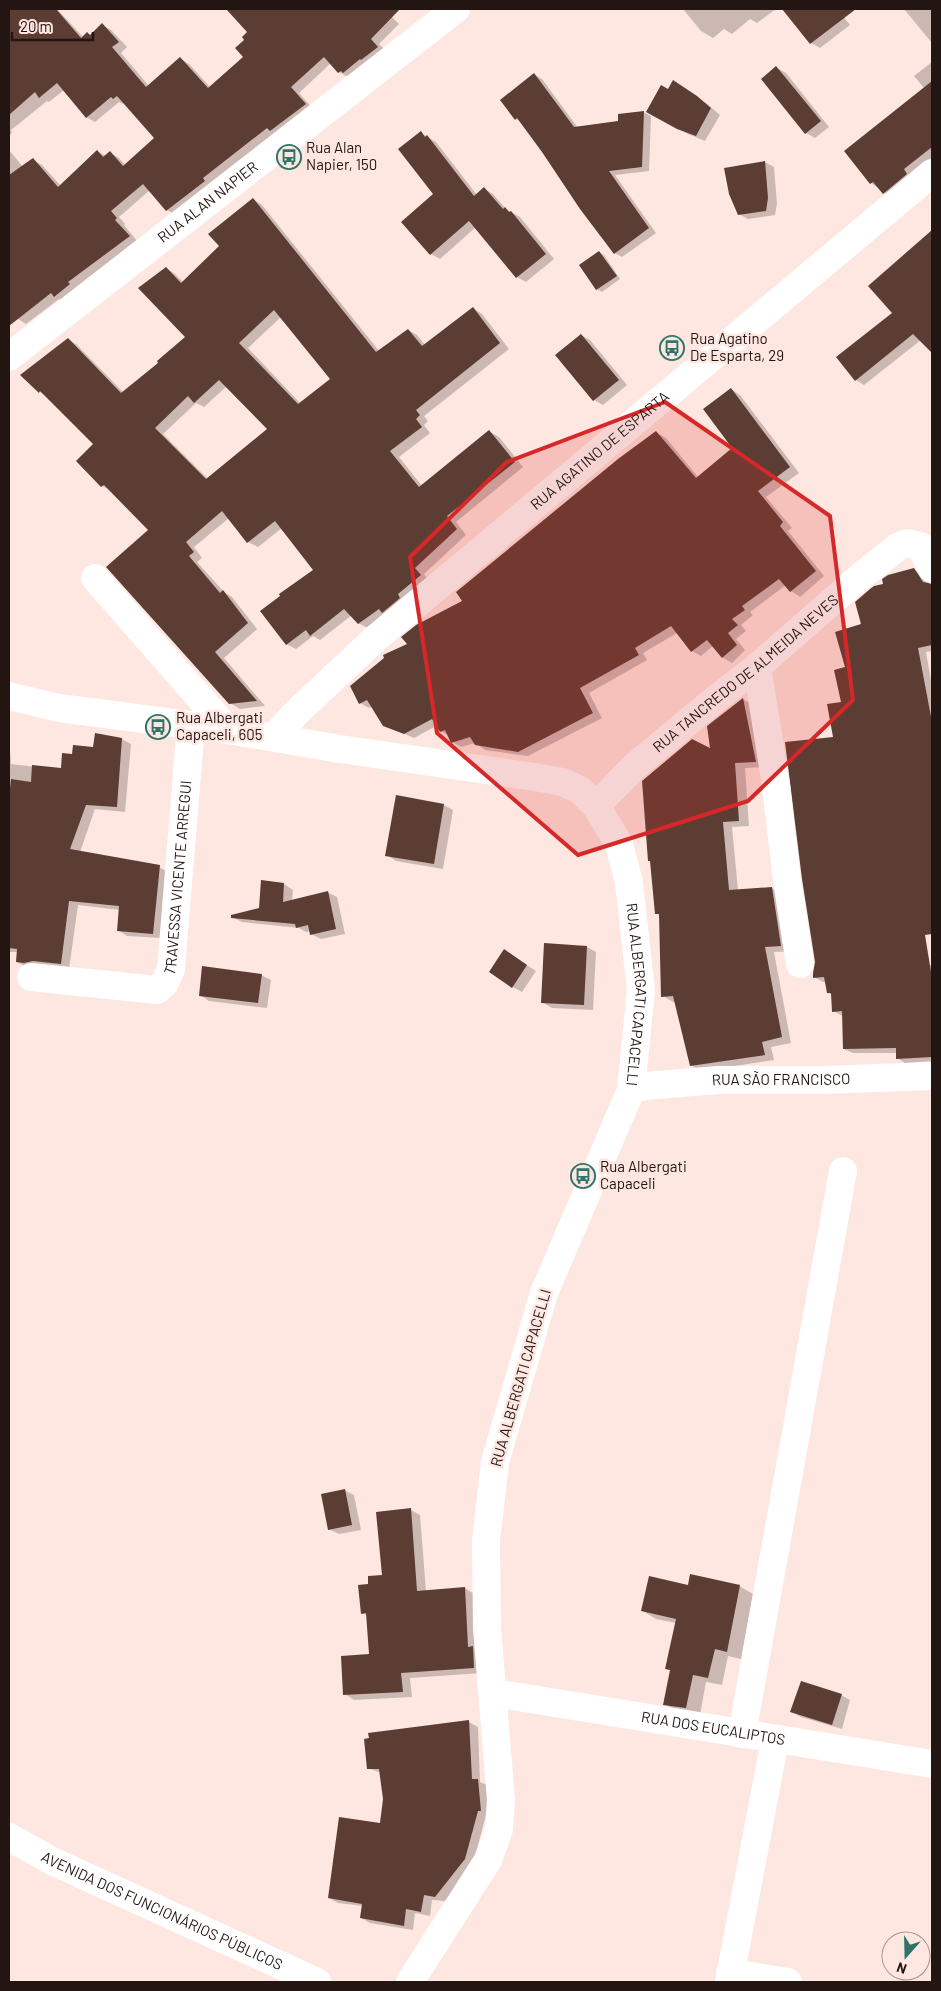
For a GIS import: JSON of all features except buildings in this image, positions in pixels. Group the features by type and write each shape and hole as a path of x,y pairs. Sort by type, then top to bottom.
{"street":[{"name":"RUA ALAN NAPIER","path":"13,345 456,9"},
{"name":"RUA AGATINO DE ESPARTA","path":"274,737 295,714 376,638 932,173"},
{"name":"RUA TANCREDO DE ALMEIDA NEVES","path":"596,806 635,766 718,697 757,668 860,577 899,546 907,543 920,546 932,569"},
{"path":"96,578 228,730"},
{"path":"757,668 776,785 787,881 800,964"},
{"name":"RUA ALBERGATI CAPACELLI","path":"9,696 60,708 228,730 340,749 536,776 564,782 580,790 596,806 619,844 629,883 641,990 630,1090 544,1293 495,1462 486,1541 488,1628 501,1800 499,1829 488,1860 410,1982"},
{"name":"TRAVESSA VICENTE ARREGUI","path":"31,977 157,990 166,983 171,969 191,725"},
{"name":"RUA SÃO FRANCISCO","path":"630,1090 645,1086 718,1080 823,1080 932,1076"},
{"path":"742,1734 843,1171"},
{"name":"RUA DOS EUCALIPTOS","path":"494,1693 932,1764"},
{"path":"775,1740 730,1978 788,1982"},
{"name":"AVENIDA DOS FUNCIONÁRIOS PÚBLICOS","path":"9,1838 52,1861 317,1982"}],"highlighted area":[{"path":"665,402 830,516 853,700 748,801 578,855 437,733 410,557 507,462"}],"place":[{"name":"Rua Alan Napier, 150","path":"289,157"},
{"name":"Rua Agatino De Esparta, 29","path":"672,348"},
{"name":"Rua Albergati Capaceli, 605","path":"158,727"},
{"name":"Rua Albergati Capaceli","path":"583,1176"}]}
